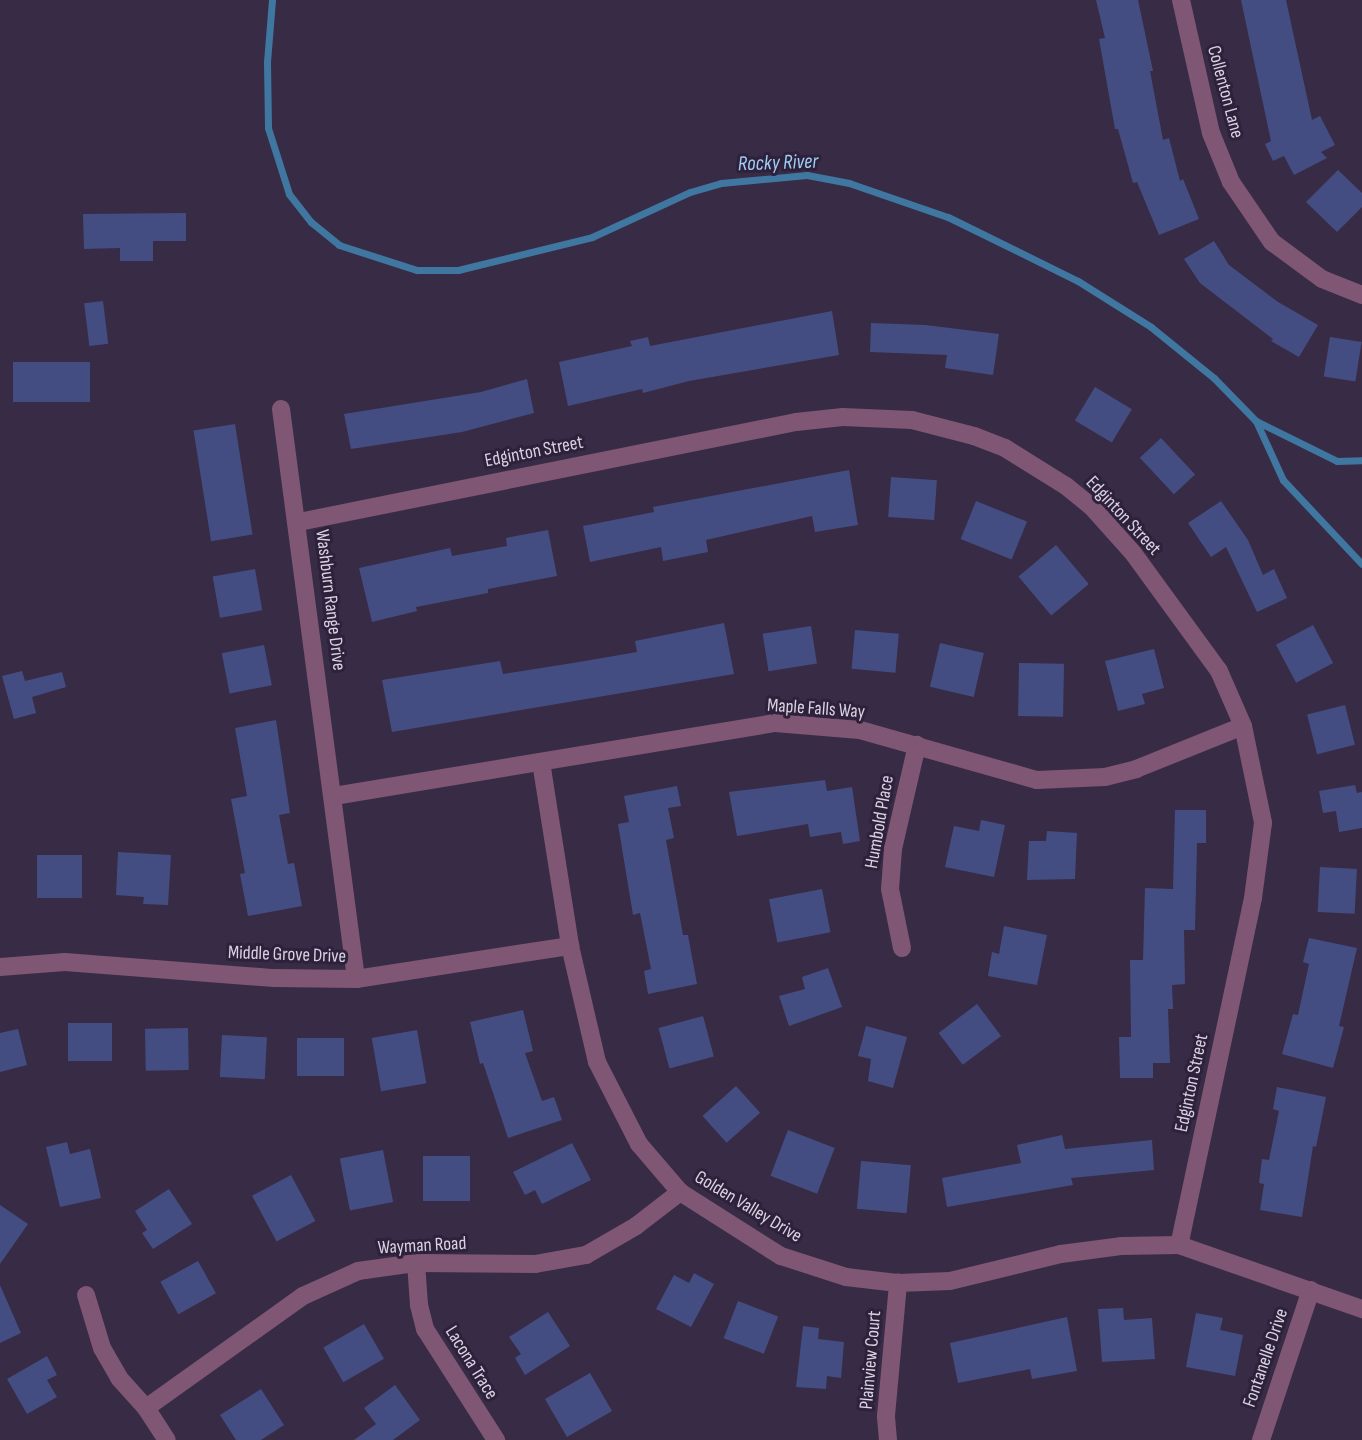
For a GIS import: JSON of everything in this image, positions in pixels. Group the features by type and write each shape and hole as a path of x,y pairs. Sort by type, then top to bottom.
{"street":[{"name":"Collenton Lane","path":"1181,0 1211,133 1231,182 1272,242 1322,279 1362,295"},
{"name":"Washburn Range Drive","path":"282,409 334,796"},
{"name":"Edginton Street","path":"299,522 796,422 843,417 912,420 974,436 1005,448 1066,486 1091,506 1133,553 1219,671 1243,726 1263,823 1253,898 1179,1245"},
{"name":"Maple Falls Way","path":"334,796 775,723 860,730 1037,780 1105,777 1136,769 1243,726"},
{"name":"Humbold Place","path":"902,948 890,889 892,849 917,745"},
{"name":"Golden Valley Drive","path":"541,762 570,946 597,1062 639,1144 680,1192 781,1256 846,1277 898,1283 950,1280 1061,1254 1122,1246 1179,1245 1362,1309"},
{"path":"334,796 356,979"},
{"name":"Middle Grove Drive","path":"0,967 65,961 274,978 356,979 570,946"},
{"name":"Wayman Road","path":"146,1408 303,1296 359,1271 416,1263 535,1264 586,1255 636,1226 680,1192"},
{"name":"Lacona Trace","path":"416,1263 419,1305 425,1329 496,1440"},
{"name":"Plainview Court","path":"888,1440 886,1416 898,1283"},
{"name":"Fontanelle Drive","path":"1261,1440 1311,1290"},
{"path":"86,1295 102,1348 119,1378 146,1408 167,1440"}],"building":[{"path":"1096,0 1138,0 1153,71 1150,71 1163,140 1169,138 1180,181 1183,179 1199,219 1159,235 1137,182 1133,183 1118,129 1115,129 1099,39 1105,38"},
{"path":"1241,0 1286,0 1312,120 1320,116 1335,145 1321,152 1327,158 1294,175 1284,156 1273,161 1265,144 1271,141"},
{"path":"1338,170 1362,193 1362,207 1337,232 1306,202"},
{"path":"186,213 186,241 153,241 153,261 120,261 120,248 84,249 83,214"},
{"path":"1214,241 1229,265 1278,302 1318,325 1299,357 1271,341 1273,339 1200,283 1184,259"},
{"path":"103,301 108,344 89,346 84,303"},
{"path":"832,311 839,355 689,381 643,393 642,389 568,406 559,362 632,346 630,341 648,337 650,346"},
{"path":"871,323 925,325 999,334 993,375 945,368 947,355 870,352"},
{"path":"1330,337 1362,342 1355,382 1324,377"},
{"path":"13,362 90,362 90,402 13,402"},
{"path":"527,379 534,413 462,432 351,449 344,414 481,392"},
{"path":"1095,387 1132,409 1112,443 1075,420"},
{"path":"235,424 253,535 211,541 194,431"},
{"path":"1161,438 1195,475 1174,494 1140,458"},
{"path":"849,470 858,525 815,532 812,516 706,540 708,552 663,561 661,547 590,562 583,526 654,512 653,507"},
{"path":"891,477 937,480 934,520 888,517"},
{"path":"976,501 1027,522 1012,560 961,539"},
{"path":"1221,501 1248,540 1263,575 1274,569 1287,598 1257,612 1226,547 1211,557 1188,523"},
{"path":"548,530 557,576 488,589 488,593 416,607 417,611 372,622 359,568 450,548 452,556 507,546 506,538"},
{"path":"1056,545 1089,584 1051,616 1018,576"},
{"path":"255,569 262,610 220,618 213,576"},
{"path":"724,623 734,674 392,732 382,680 500,661 503,674 579,662 637,652 635,641"},
{"path":"1313,625 1333,663 1296,683 1276,645"},
{"path":"811,626 817,664 769,671 763,634"},
{"path":"855,630 899,634 895,673 852,669"},
{"path":"940,643 984,653 974,697 930,687"},
{"path":"264,645 272,685 230,693 222,653"},
{"path":"1154,649 1164,688 1142,694 1145,704 1118,711 1105,661"},
{"path":"1019,663 1064,664 1063,717 1018,716"},
{"path":"22,671 25,681 62,672 66,687 32,697 36,713 14,719 2,676"},
{"path":"1345,705 1355,745 1317,754 1307,714"},
{"path":"276,720 290,813 279,815 288,864 294,863 302,906 248,916 240,874 245,873 231,799 247,796 235,728"},
{"path":"825,780 827,791 852,787 860,841 843,844 841,832 810,837 808,824 737,836 729,792"},
{"path":"1355,785 1357,793 1362,792 1362,828 1339,832 1336,811 1323,813 1319,791"},
{"path":"677,786 681,806 668,808 674,838 666,840 683,935 688,935 697,984 648,994 644,971 651,969 640,913 633,915 618,824 629,822 624,796"},
{"path":"1175,810 1206,810 1206,843 1197,843 1195,930 1184,930 1185,984 1172,985 1173,1009 1168,1009 1170,1063 1153,1063 1153,1078 1120,1078 1119,1037 1131,1037 1130,960 1143,960 1145,888 1173,889"},
{"path":"981,820 1005,825 994,877 945,867 954,826 979,831"},
{"path":"1047,831 1077,833 1075,879 1027,880 1029,841 1046,841"},
{"path":"118,852 171,855 168,905 143,904 144,897 116,895"},
{"path":"37,855 82,855 82,898 37,898"},
{"path":"1320,867 1357,869 1355,914 1318,912"},
{"path":"822,889 830,932 777,942 769,899"},
{"path":"1004,926 1047,935 1037,985 988,976 992,952 999,954"},
{"path":"1309,938 1357,948 1339,1026 1344,1027 1333,1068 1282,1054 1293,1014 1298,1015 1309,964 1303,962"},
{"path":"828,968 842,1007 789,1026 779,996 805,989 802,977"},
{"path":"977,1004 1001,1036 963,1065 939,1033"},
{"path":"523,1010 533,1051 525,1053 542,1101 554,1097 562,1120 508,1138 483,1063 480,1064 470,1022"},
{"path":"703,1016 714,1057 669,1068 659,1028"},
{"path":"68,1023 112,1023 112,1061 68,1061"},
{"path":"866,1026 907,1037 893,1088 868,1081 871,1059 858,1056"},
{"path":"188,1028 189,1070 146,1071 145,1029"},
{"path":"18,1029 27,1065 0,1072 0,1033"},
{"path":"417,1030 426,1083 381,1091 372,1038"},
{"path":"222,1035 267,1037 265,1079 220,1077"},
{"path":"297,1038 344,1038 344,1076 297,1076"},
{"path":"736,1086 760,1113 727,1143 703,1116"},
{"path":"1277,1087 1326,1097 1316,1147 1313,1146 1302,1217 1260,1210 1264,1184 1259,1183 1262,1159 1269,1160 1279,1111 1273,1109"},
{"path":"788,1130 835,1148 817,1194 770,1176"},
{"path":"1062,1135 1065,1149 1152,1140 1154,1170 1071,1178 1073,1185 947,1207 942,1178 1021,1163 1017,1145"},
{"path":"67,1142 70,1154 90,1149 101,1198 60,1207 46,1147"},
{"path":"572,1143 591,1180 542,1204 535,1190 525,1195 513,1172"},
{"path":"383,1150 393,1202 350,1210 340,1158"},
{"path":"423,1156 470,1156 470,1201 423,1201"},
{"path":"861,1161 911,1165 907,1213 857,1209"},
{"path":"291,1175 315,1221 277,1242 252,1196"},
{"path":"169,1189 192,1224 153,1249 142,1233 147,1230 135,1211"},
{"path":"0,1205 28,1224 0,1264"},
{"path":"198,1261 216,1293 178,1314 160,1282"},
{"path":"694,1273 714,1284 691,1327 656,1309 674,1275 689,1283"},
{"path":"0,1285 21,1333 0,1343"},
{"path":"738,1301 778,1316 764,1354 724,1338"},
{"path":"1123,1308 1124,1320 1152,1318 1155,1359 1102,1362 1098,1309"},
{"path":"548,1312 570,1346 525,1375 515,1358 521,1354 509,1337"},
{"path":"1196,1313 1223,1318 1220,1330 1243,1335 1235,1376 1186,1367"},
{"path":"1067,1317 1077,1371 1032,1379 1030,1369 958,1383 950,1343"},
{"path":"364,1324 384,1359 343,1382 323,1348"},
{"path":"803,1326 819,1328 818,1339 844,1342 841,1378 827,1376 826,1389 796,1387"},
{"path":"47,1356 57,1375 47,1380 57,1397 27,1414 7,1379"},
{"path":"590,1373 612,1411 567,1437 545,1399"},
{"path":"395,1385 420,1420 393,1440 354,1440 376,1424 364,1408"},
{"path":"261,1389 284,1425 261,1440 236,1440 220,1415"}],"waterway":[{"name":"Rocky River","path":"272,0 267,62 268,128 289,194 311,222 339,245 417,270 458,270 592,237 690,192 721,183 807,175 849,183 948,217 1078,281 1151,327 1214,378 1256,421 1283,480 1362,564"},
{"path":"1256,421 1337,461 1362,460"}]}
